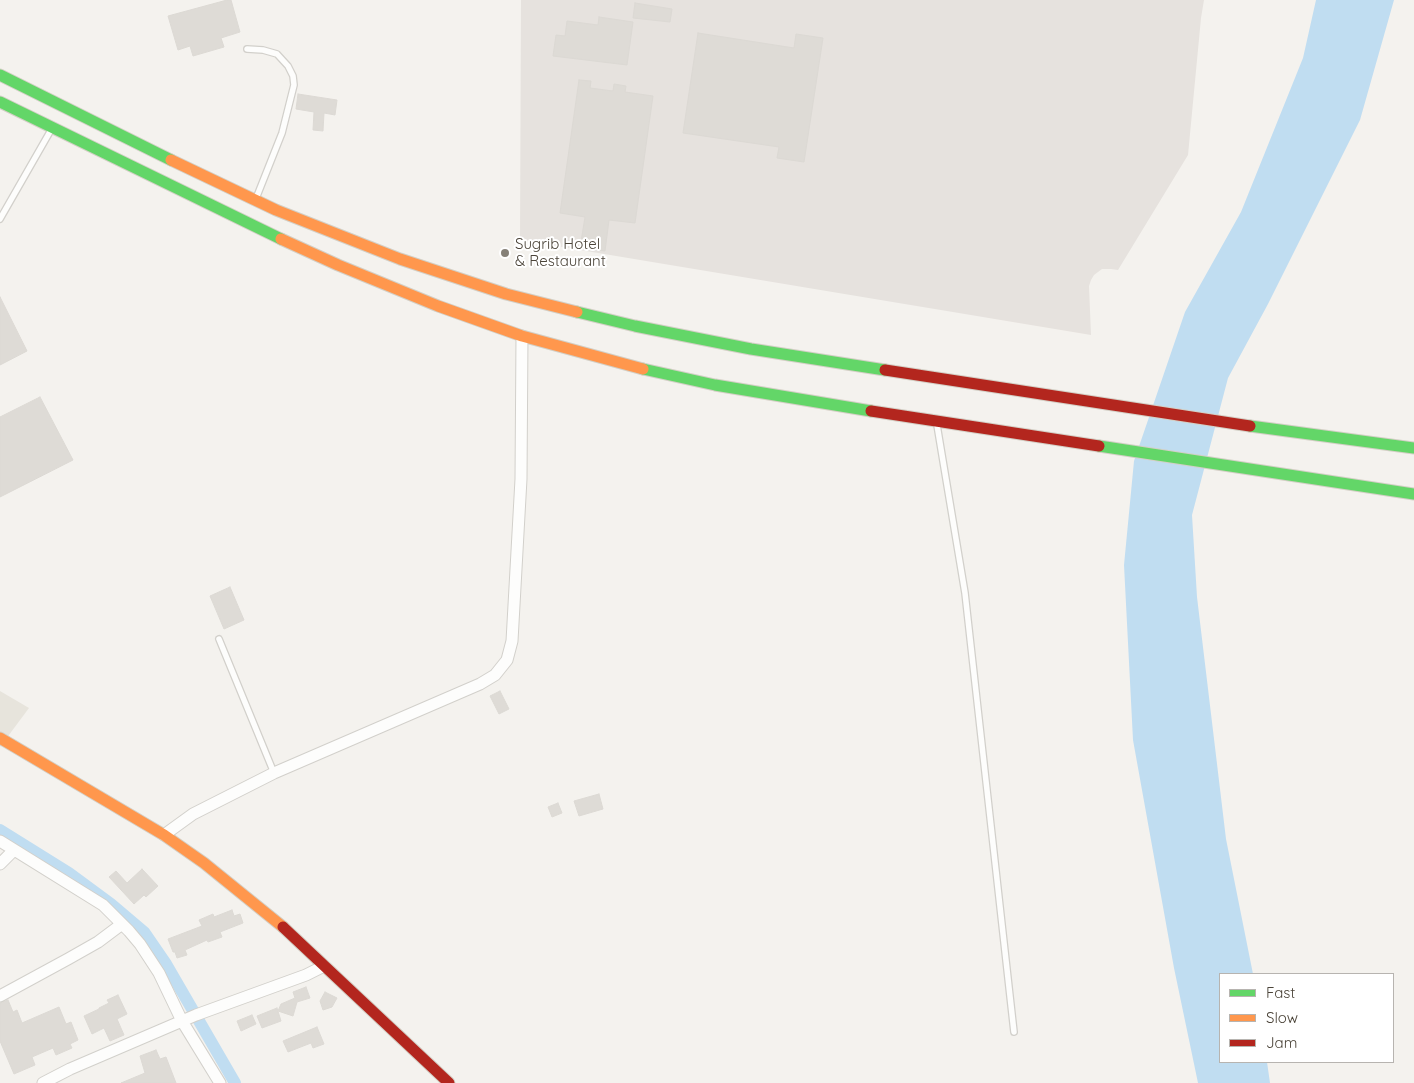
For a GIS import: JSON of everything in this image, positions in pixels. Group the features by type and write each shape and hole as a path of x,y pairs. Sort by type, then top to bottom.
{"main road":[{"path":"0,75 129,140 276,210 400,259 506,294 635,326 751,349 1251,426 1414,448"},
{"path":"0,102 258,229 338,265 438,306 522,336 605,360 715,385 936,422 1414,494"},
{"path":"0,738 164,836 204,863 275,919 450,1083"}],"street":[{"path":"164,836 193,814 274,773 480,684 496,675 507,660 512,641 521,479 522,336"},
{"path":"0,841 103,905 122,924 140,944 159,973 182,1022 220,1083"},
{"path":"0,864 14,850"},
{"path":"0,996 68,960 98,942 122,924"},
{"path":"43,1083 70,1069 182,1022 306,975 324,966"}],"lane":[{"path":"247,49 263,50 277,54 288,66 293,76 294,85 282,133 255,200"},
{"path":"0,219 52,128"},
{"path":"936,422 965,593 1014,1032"},
{"path":"219,639 274,773"}],"shaded area":[{"path":"521,0 1204,0 1188,155 1118,270 1102,269 1091,280 1089,286 1091,335 520,240"},
{"path":"0,691 29,708 0,747"}],"water":[{"path":"1316,0 1394,0 1360,120 1268,304 1228,378 1192,515 1197,597 1226,839 1253,973 1219,973 1219,1063 1267,1063 1270,1083 1198,1083 1174,968 1133,740 1124,565 1134,461 1185,312 1241,212 1303,58"}],"building":[{"path":"231,0 240,32 221,38 224,47 193,56 190,46 178,50 168,16"},
{"path":"635,3 672,9 670,22 633,18"},
{"path":"599,17 633,22 627,65 553,56 556,35 565,36 567,21 598,25"},
{"path":"698,33 794,48 796,34 823,38 804,162 777,158 779,147 683,133"},
{"path":"579,80 591,81 590,88 613,91 614,84 626,86 625,92 653,96 635,223 609,220 605,251 580,248 585,217 560,213"},
{"path":"298,94 337,100 335,115 324,113 323,131 313,130 314,112 296,109"},
{"path":"0,297 27,351 0,365"},
{"path":"40,397 73,460 0,497 0,417"},
{"path":"230,587 244,620 224,629 210,596"},
{"path":"500,691 509,709 499,714 490,696"},
{"path":"599,794 603,809 579,816 574,801"},
{"path":"558,803 562,813 552,817 548,807"},
{"path":"142,869 158,886 146,897 144,895 134,904 109,877 116,871 127,883"},
{"path":"232,910 234,916 240,914 243,923 220,932 222,937 208,942 207,940 185,950 187,955 177,958 168,939 202,926 199,920 213,914 214,917"},
{"path":"306,987 310,998 297,1002 293,1016 278,1011 281,1004 295,998 293,992"},
{"path":"325,992 337,998 332,1007 323,1010 320,1001"},
{"path":"118,995 127,1014 117,1019 124,1035 110,1041 104,1028 92,1034 84,1016 109,1003 107,1000"},
{"path":"8,1000 13,1012 17,1010 22,1023 59,1007 66,1024 71,1022 78,1040 70,1044 72,1048 56,1055 53,1048 32,1057 35,1065 14,1074 0,1041 0,1003"},
{"path":"277,1008 281,1021 262,1028 257,1016"},
{"path":"252,1015 256,1024 241,1031 237,1021"},
{"path":"317,1027 324,1044 313,1048 311,1043 288,1052 283,1041"},
{"path":"156,1050 160,1059 166,1057 176,1083 121,1083 145,1073 140,1056"}],"waterway":[{"path":"0,830 69,873 111,904 144,932 166,964 235,1083"}],"traffic: fast":[{"path":"0,75 171,160"},
{"path":"0,102 281,239"},
{"path":"577,312 635,326 751,349 885,370"},
{"path":"643,369 715,385 871,411"},
{"path":"1250,426 1414,448"},
{"path":"1099,446 1414,494"}],"traffic: slow":[{"path":"171,160 276,210 400,259 506,294 577,312"},
{"path":"281,239 338,265 438,306 522,336 643,369"},
{"path":"0,738 164,835 204,863 283,927"}],"traffic: jam":[{"path":"885,370 1250,426"},
{"path":"871,411 1099,446"},
{"path":"283,927 449,1083"}],"place":[{"name":"Sugrib Hotel & Restaurant","path":"505,253"}]}
